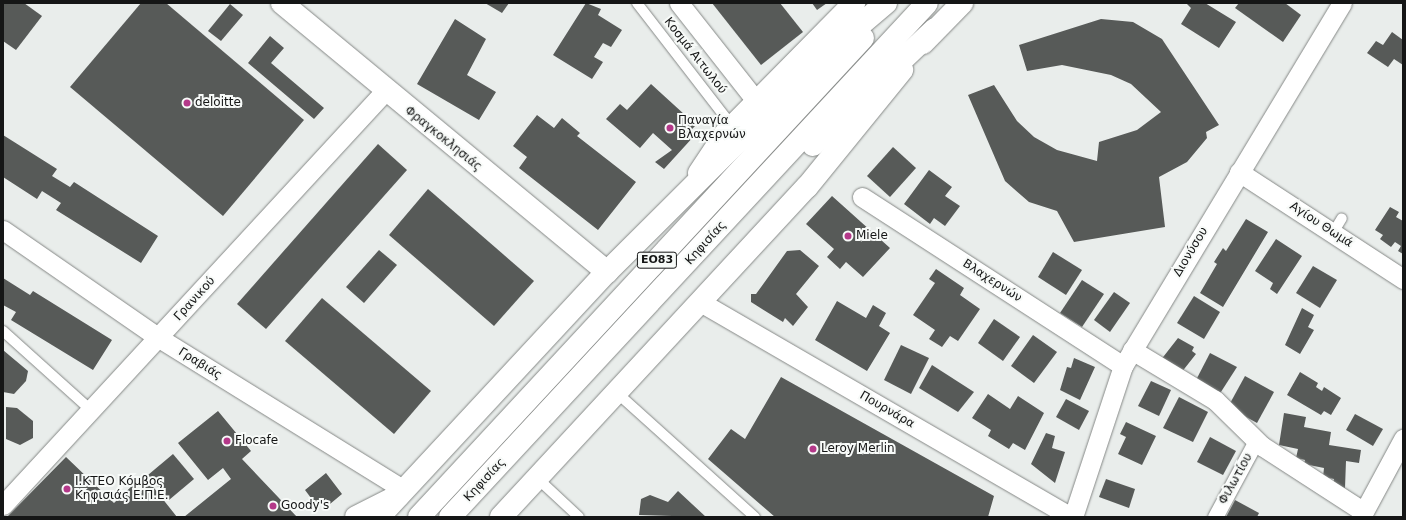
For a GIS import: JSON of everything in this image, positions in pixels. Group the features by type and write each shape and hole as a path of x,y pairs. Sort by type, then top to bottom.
{"main road":[{"name":"Φραγκοκλησιάς","path":"282,3 385,91 607,272"},
{"path":"687,193 732,126 854,3"},
{"path":"379,517 607,272 828,52 886,3"},
{"name":"Κηφισίας","path":"419,517 895,3"},
{"name":"Κηφισίας","path":"450,517 683,268 927,3"},
{"path":"683,268 962,3"},
{"path":"501,517 616,392 702,302 837,152 935,29"},
{"path":"356,517 401,492"}],"street":[{"path":"679,3 756,101"},
{"name":"Διονύσου","path":"1072,517 1128,358 1342,3"},
{"name":"Γρανικού","path":"3,505 160,338 385,91"},
{"name":"Αγίου Θωμά","path":"1239,172 1337,226 1403,279"},
{"name":"Βλαχερνών","path":"862,197 1128,358 1215,400 1256,441 1365,515"},
{"name":"Γραβιάς","path":"3,230 160,338 401,492"},
{"name":"Πουρνάρα","path":"702,302 1072,517"},
{"path":"1365,515 1403,439"},
{"name":"Φιλωτίου","path":"1215,517 1256,441"}],"lane":[{"name":"Κοσμά Αιτωλού","path":"637,3 732,126"},
{"path":"3,330 92,411"},
{"path":"616,392 755,517"},
{"path":"537,478 579,517"}],"building":[{"path":"3,3 24,3 42,16 16,50 3,41"},
{"name":"deloitte","path":"141,3 166,3 304,120 223,216 70,87"},
{"path":"485,3 509,3 502,13"},
{"path":"586,3 601,9 598,15 622,30 611,47 603,43 594,57 603,62 592,79 553,55"},
{"path":"712,3 780,3 803,32 761,65"},
{"path":"812,3 827,3 817,10"},
{"path":"1186,3 1205,3 1236,22 1219,48 1181,24 1191,8"},
{"path":"1239,3 1285,3 1301,15 1283,42 1235,8"},
{"path":"230,4 243,15 221,41 208,31"},
{"path":"455,19 486,39 467,75 496,92 479,120 417,84"},
{"path":"1101,19 1133,22 1162,39 1219,125 1206,132 1207,138 1187,162 1159,177 1165,227 1074,242 1057,211 1029,202 1005,181 968,95 994,85 1017,121 1034,137 1057,150 1097,161 1099,142 1137,130 1161,112 1131,84 1111,75 1062,65 1027,71 1019,45"},
{"path":"1392,32 1403,40 1403,65 1394,59 1388,67 1367,53 1376,41 1383,45"},
{"path":"270,36 284,48 271,63 324,108 314,119 248,63"},
{"name":"Παναγία Βλαχερνών","path":"651,84 696,125 691,130 695,135 664,169 655,162 672,150 653,133 640,148 606,119 620,104 627,110"},
{"path":"537,115 554,128 562,118 580,133 577,136 636,182 598,230 519,168 527,157 513,146"},
{"path":"3,135 57,169 52,176 70,187 74,182 158,236 141,263 56,210 61,203 42,191 37,199 3,177"},
{"path":"378,144 407,170 266,329 237,304"},
{"path":"893,147 916,168 890,197 867,176"},
{"path":"929,170 952,187 945,196 960,206 945,226 934,218 930,224 904,204"},
{"path":"428,189 534,281 494,326 389,235"},
{"name":"Miele","path":"832,196 890,248 863,277 846,262 840,269 827,257 834,249 806,224"},
{"path":"1390,207 1399,212 1396,217 1403,221 1403,254 1398,251 1401,246 1395,242 1391,247 1380,239 1383,235 1375,230"},
{"path":"1246,219 1268,232 1223,307 1200,293 1217,264 1214,262 1223,248 1226,251"},
{"path":"1276,239 1302,256 1277,294 1270,289 1273,283 1255,271"},
{"path":"379,250 397,265 364,303 346,287"},
{"path":"800,250 819,266 796,294 808,307 793,326 785,318 783,322 751,302 751,294 756,294 787,251"},
{"path":"1053,252 1082,270 1066,295 1038,277"},
{"path":"1313,266 1337,280 1320,308 1296,293"},
{"path":"936,269 964,288 960,295 980,309 958,341 950,336 942,347 929,339 935,330 913,315 935,283 929,279"},
{"path":"3,278 30,295 33,291 112,340 93,370 11,320 16,312 3,305"},
{"path":"1082,280 1104,294 1082,327 1060,313"},
{"path":"1114,292 1130,303 1110,332 1094,320"},
{"path":"1194,296 1220,312 1204,339 1177,323"},
{"path":"322,298 431,391 394,434 285,341"},
{"path":"837,301 866,318 873,305 886,313 879,326 890,333 867,371 815,340"},
{"path":"1302,308 1314,315 1308,327 1314,330 1300,354 1285,345"},
{"path":"994,319 1020,337 1003,361 978,343"},
{"path":"1033,335 1057,352 1034,383 1011,366"},
{"path":"1178,338 1194,347 1192,351 1196,354 1181,373 1160,361"},
{"path":"901,345 929,358 911,394 884,380"},
{"path":"3,350 28,371 26,381 14,394 3,392"},
{"path":"1210,353 1237,367 1219,395 1195,382"},
{"path":"1074,358 1095,367 1080,400 1060,390 1067,367 1071,368"},
{"path":"932,365 974,392 958,412 919,388"},
{"path":"1300,372 1318,383 1316,387 1322,391 1324,387 1341,398 1331,415 1324,411 1321,415 1287,395"},
{"path":"1245,376 1274,392 1257,423 1228,407"},
{"name":"Leroy Merlin","path":"781,377 994,496 988,517 775,517 708,459 731,429 745,439"},
{"path":"1151,381 1171,390 1159,416 1138,406"},
{"path":"988,394 1010,409 1018,396 1044,413 1025,450 1013,443 1009,449 988,436 991,430 972,418"},
{"path":"1179,397 1208,412 1193,442 1163,428"},
{"path":"1066,399 1089,411 1079,430 1056,417"},
{"path":"6,407 17,408 33,421 33,438 20,445 6,439"},
{"path":"218,411 251,451 242,459 297,517 184,517 231,479 223,468 208,480 178,443"},
{"path":"1284,413 1306,417 1304,427 1331,432 1329,445 1361,450 1359,463 1346,461 1345,488 1333,486 1334,479 1323,477 1324,468 1304,464 1305,460 1296,458 1298,449 1279,445"},
{"path":"1355,414 1383,429 1373,446 1346,430"},
{"path":"1126,422 1156,436 1142,465 1118,454 1126,437 1120,434"},
{"path":"1046,433 1055,436 1052,448 1065,452 1055,483 1031,464"},
{"path":"1210,437 1236,451 1223,475 1197,462"},
{"path":"173,454 194,479 169,500 148,475"},
{"name":"Ι.ΚΤΕΟ Κόμβος Κηφισιάς Ε.Π.Ε.","path":"66,457 114,503 133,485 139,493 150,483 177,517 7,517"},
{"path":"326,473 342,494 330,504 326,499 317,506 305,490"},
{"path":"1106,479 1135,489 1129,508 1099,497"},
{"path":"678,491 706,517 639,515 641,499 650,495 668,502"},
{"path":"1235,500 1259,513 1257,517 1226,517"}],"place":[{"name":"deloitte","path":"187,103"},
{"name":"Παναγία Βλαχερνών","path":"670,128"},
{"name":"Miele","path":"848,236"},
{"name":"Flocafe","path":"227,441"},
{"name":"Leroy Merlin","path":"813,449"},
{"name":"Ι.ΚΤΕΟ Κόμβος Κηφισιάς Ε.Π.Ε.","path":"67,489"},
{"name":"Goody's","path":"273,506"}]}
